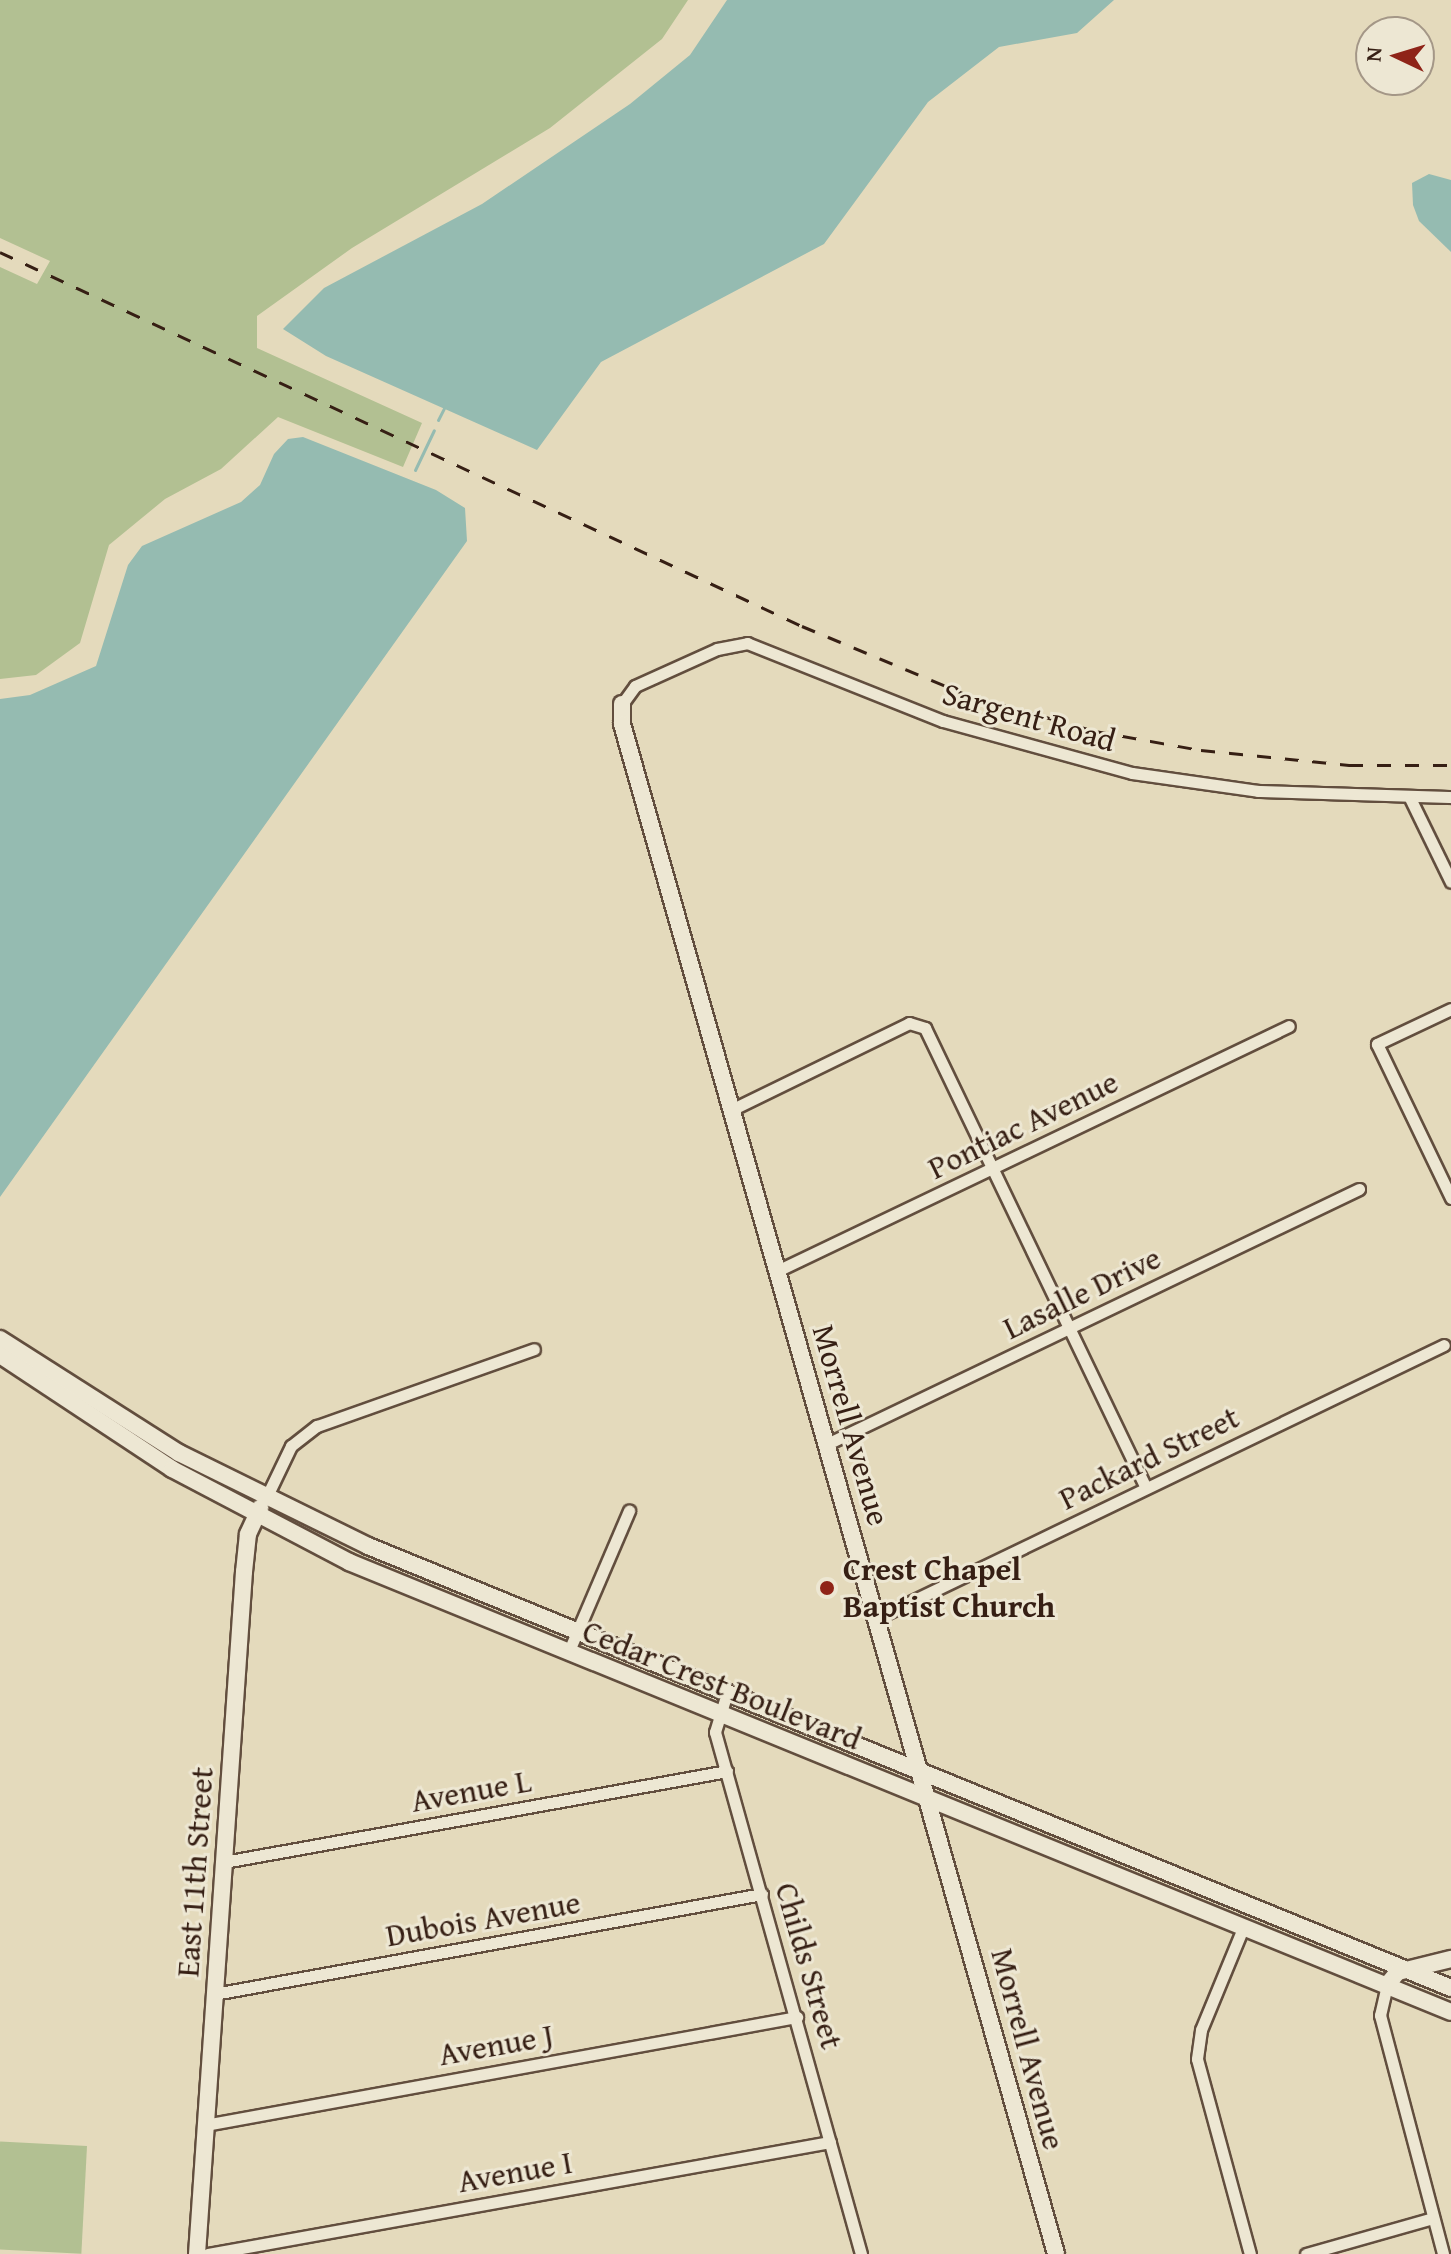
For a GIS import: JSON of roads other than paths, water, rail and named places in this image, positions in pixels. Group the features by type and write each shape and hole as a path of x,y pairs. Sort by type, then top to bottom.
{"main road":[{"name":"Morrell Avenue","path":"622,704 622,724 930,1801 1056,2254"},
{"name":"Cedar Crest Boulevard","path":"0,1339 50,1380 172,1469 256,1516 349,1562 1243,1928 1404,1990 1451,2012"},
{"name":"Cedar Crest Boulevard","path":"0,1355 179,1453 368,1546 1450,1986"},
{"name":"East 11th Street","path":"197,2254 244,1572 256,1516 266,1498"},
{"path":"1243,1928 1252,1906"},
{"path":"1387,1985 1390,1977 1451,1959"},
{"path":"1404,1990 1450,1986"}],"street":[{"name":"Sargent Road","path":"622,704 635,686 717,649 747,643 943,721 1132,773 1258,791 1451,797"},
{"path":"1410,798 1451,882"},
{"path":"1451,1009 1377,1044 1451,1198"},
{"path":"733,1109 918,1022 1071,1327 1146,1488"},
{"name":"Pontiac Avenue","path":"779,1270 1289,1026"},
{"name":"Lasalle Drive","path":"827,1444 1359,1189"},
{"name":"Packard Street","path":"877,1618 1444,1345"},
{"path":"266,1498 291,1446 317,1426 534,1349"},
{"path":"568,1653 629,1511"},
{"name":"Childs Street","path":"727,1693 718,1714 715,1732 861,2254"},
{"name":"Avenue L","path":"224,1862 727,1771"},
{"name":"Dubois Avenue","path":"214,1994 762,1894"},
{"path":"1243,1928 1201,2030 1197,2059 1250,2254"},
{"path":"1387,1985 1380,2015 1443,2254"},
{"name":"Avenue J","path":"205,2125 797,2017"},
{"name":"Avenue I","path":"208,2254 830,2142"},
{"path":"1306,2254 1433,2218"}],"water":[{"path":"727,0 1114,0 1077,33 999,47 928,102 824,244 601,362 537,450 326,356 283,329 324,288 482,204 630,104 690,55"},
{"path":"1429,174 1451,180 1451,252 1419,221 1413,205 1412,183"},
{"path":"303,437 436,490 465,508 467,541 0,1197 0,699 30,695 96,666 128,565 142,546 241,502 260,485 274,454 288,439"}],"waterway":[{"path":"438,420 444,408"},
{"path":"415,470 434,430"}],"railway":[{"path":"0,252 802,626 965,694 1095,731 1201,750 1349,765 1451,765"}],"place":[{"name":"Crest Chapel Baptist Church","path":"827,1588"}]}
